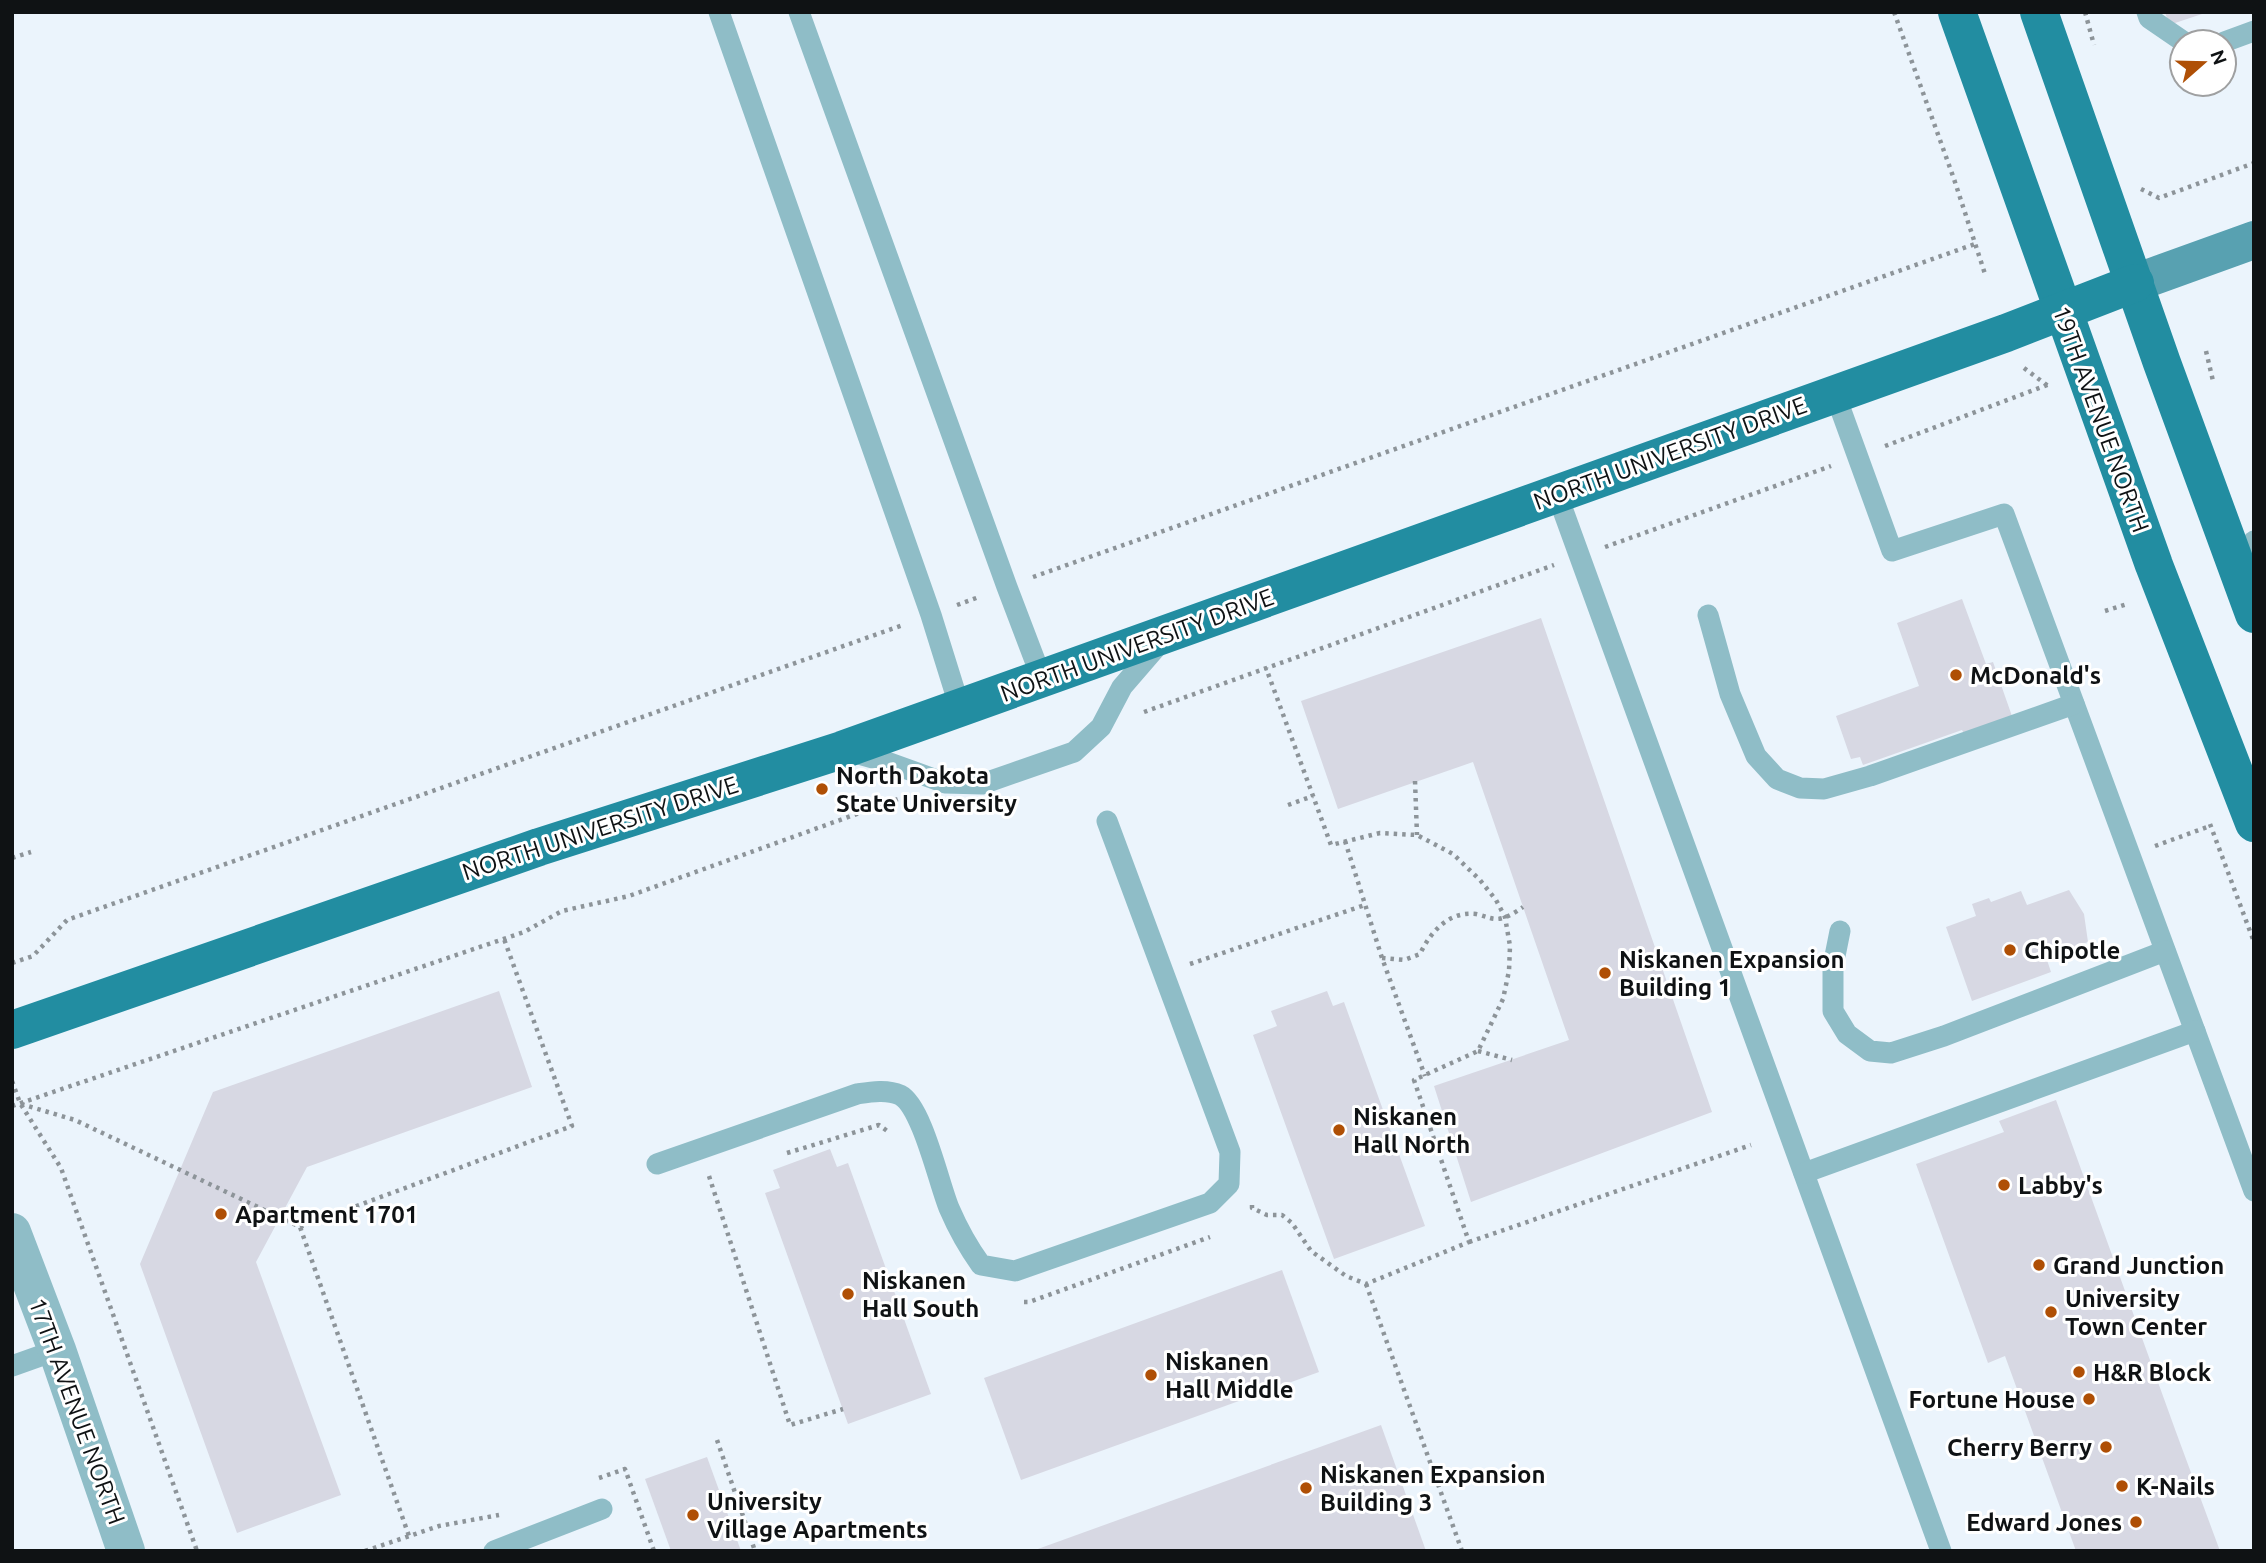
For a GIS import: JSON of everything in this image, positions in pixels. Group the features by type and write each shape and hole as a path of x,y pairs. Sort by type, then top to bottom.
{"main road":[{"name":"19TH AVENUE NORTH","path":"1957,12 2154,565 2254,823"},
{"path":"2039,12 2134,283 2247,558 2254,614"},
{"name":"NORTH UNIVERSITY DRIVE","path":"12,1030 538,847 842,750 2006,333 2254,240"}],"street":[{"name":"17TH AVENUE NORTH","path":"12,1233 57,1350 127,1551"}],"lane":[{"path":"719,12 931,615 961,708"},
{"path":"799,12 1042,679"},
{"path":"2147,12 2149,18 2168,31"},
{"path":"1835,394 1892,551 2004,514 2254,1191"},
{"path":"1557,494 1941,1551"},
{"path":"1708,615 1730,694 1756,756 1777,779 1800,788 1824,789 1870,776 2074,704"},
{"path":"842,750 945,783 970,784 982,784 1074,752 1101,727 1122,687 1168,633"},
{"path":"657,1164 857,1094 883,1091 901,1095 917,1113 949,1207 965,1242 981,1265 1015,1271 1210,1203 1229,1184 1230,1152 1107,821"},
{"path":"1840,931 1833,966 1833,1012 1847,1034 1870,1051 1891,1052 1944,1036 2165,951"},
{"path":"1804,1173 2195,1031"},
{"path":"12,1366 57,1350"},
{"path":"494,1551 602,1509"}],"path":[{"path":"1894,12 1954,178 1986,277"},
{"path":"2139,188 2159,198 2254,163"},
{"path":"2105,611 2128,604"},
{"path":"1266,668 1331,845 1380,832 1417,835 1462,863 1496,900 1505,918 1510,946 1509,971 1503,999 1478,1051 1414,1080 1469,1242"},
{"path":"1415,782 1417,835"},
{"path":"1288,805 1313,796"},
{"path":"2129,855 2210,826"},
{"path":"1345,841 1382,958 1425,1076"},
{"path":"12,858 31,852"},
{"path":"1193,977 1188,964 1365,905"},
{"path":"1382,958 1404,960 1420,954 1439,926 1458,914 1505,918 1524,907"},
{"path":"300,1227 572,1126 504,939"},
{"path":"1478,1051 1512,1060"},
{"path":"12,1081 20,1103 61,1168 197,1551"},
{"path":"20,1103 75,1120 300,1227 409,1536"},
{"path":"1252,1195 1252,1208 1268,1215 1282,1215 1292,1223 1311,1251 1346,1276 1366,1284 1469,1242 1751,1145"},
{"path":"699,1149 790,1425 843,1409"},
{"path":"1366,1284 1462,1551"},
{"path":"717,1440 755,1551"}],"building":[{"path":"2165,12 2205,12 2205,13 2169,25"},
{"name":"McDonald's","path":"1962,599 1986,664 1993,662 2013,719 1966,737 1962,730 1863,765 1860,757 1851,759 1836,716 1919,686 1897,623"},
{"name":"Niskanen Expansion Building 1","path":"1541,618 1712,1112 1471,1202 1434,1086 1569,1040 1473,762 1338,809 1301,701"},
{"name":"Chipotle","path":"2069,890 2084,914 2088,942 2046,957 2051,972 1972,1001 1946,927 1976,916 1972,904 1989,898 1991,902 2021,891 2027,905"},
{"name":"Apartment 1701","path":"499,991 532,1087 307,1167 256,1262 341,1495 237,1533 140,1264 213,1092"},
{"name":"Niskanen Hall North","path":"1327,991 1333,1006 1344,1002 1425,1226 1334,1259 1253,1035 1277,1026 1271,1011"},
{"name":"University Town Center","path":"2056,1100 2220,1551 2076,1551 2005,1356 1988,1363 1916,1164 2004,1132 1999,1121"},
{"name":"Niskanen Hall South","path":"830,1149 837,1167 848,1163 931,1394 848,1424 765,1193 780,1188 773,1170"},
{"name":"Niskanen Hall Middle","path":"1282,1270 1319,1372 1021,1480 984,1378"},
{"name":"Niskanen Expansion Building 3","path":"1381,1425 1426,1551 1035,1551 1035,1550"},
{"name":"University Village Apartments","path":"707,1457 741,1551 671,1551 645,1479"}],"place":[{"name":"McDonald's","path":"1956,675"},
{"name":"North Dakota State University","path":"822,789"},
{"name":"Chipotle","path":"2010,950"},
{"name":"Niskanen Expansion Building 1","path":"1605,973"},
{"name":"Niskanen Hall North","path":"1339,1130"},
{"name":"Labby's","path":"2004,1185"},
{"name":"Apartment 1701","path":"221,1214"},
{"name":"Grand Junction","path":"2039,1265"},
{"name":"Niskanen Hall South","path":"848,1294"},
{"name":"University Town Center","path":"2051,1312"},
{"name":"H&R Block","path":"2079,1372"},
{"name":"Niskanen Hall Middle","path":"1151,1375"},
{"name":"Fortune House","path":"2089,1399"},
{"name":"Cherry Berry","path":"2106,1447"},
{"name":"K-Nails","path":"2122,1486"},
{"name":"Niskanen Expansion Building 3","path":"1306,1488"},
{"name":"University Village Apartments","path":"693,1515"},
{"name":"Edward Jones","path":"2136,1522"}]}
